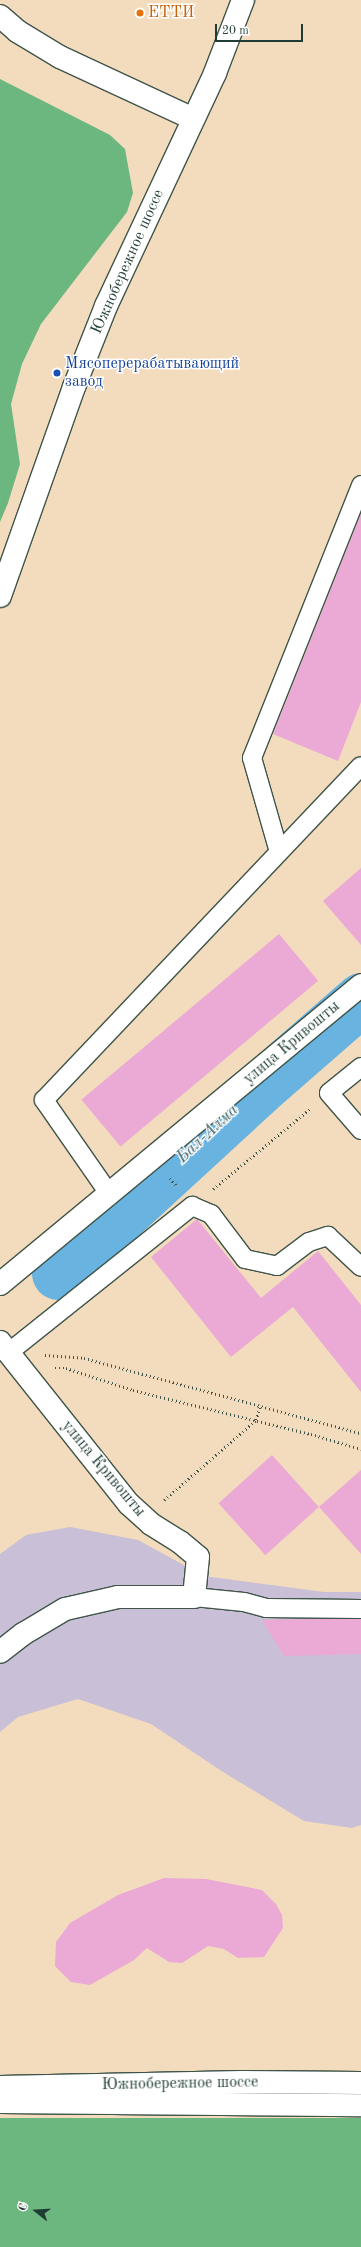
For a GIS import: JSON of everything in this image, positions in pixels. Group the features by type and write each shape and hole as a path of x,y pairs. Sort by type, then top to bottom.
{"main road":[{"name":"Южнобережное шоссе","path":"0,577 94,318 185,115 212,66 231,0"},
{"name":"Южнобережное шоссе","path":"0,596 76,381 106,306 149,215 212,66 243,0"},
{"path":"0,16 17,31 60,57 185,115"},
{"name":"улица Кривошты","path":"0,1284 110,1195 361,985"},
{"name":"улица Кривошты","path":"10,1355 129,1504 143,1518 198,1557 194,1597"},
{"path":"0,1652 23,1634 65,1609 118,1596 194,1597"},
{"name":"Южнобережное шоссе","path":"0,2087 242,2082 361,2083"},
{"name":"Южнобережное шоссе","path":"0,2102 361,2105"}],"lane":[{"path":"279,852 252,758 361,485"},
{"path":"110,1195 44,1100 361,766"},
{"path":"361,1067 330,1092 361,1130"},
{"path":"10,1355 187,1199 211,1214 245,1259 277,1266 309,1242 328,1236 361,1267"},
{"path":"194,1597 244,1602 266,1608 361,1610"}],"path":[{"path":"154,1158 187,1199 330,1092"},
{"path":"10,1355 84,1358 361,1433"},
{"path":"10,1355 66,1368 133,1390 256,1420 361,1450"},
{"path":"143,1518 256,1420 260,1405"}],"shaded area":[{"path":"70,1527 138,1540 204,1576 324,1592 361,1592 361,1825 352,1828 304,1821 223,1772 151,1724 78,1699 18,1717 0,1732 0,1554 26,1535"}],"green space":[{"path":"0,79 110,135 125,149 133,193 127,212 41,324 22,364 11,404 20,464 8,503 0,522"},
{"path":"0,2118 361,2118 361,2247 0,2247"}],"building":[{"path":"361,513 361,702 338,761 273,734"},
{"path":"361,868 361,945 323,901"},
{"path":"279,934 318,981 121,1147 81,1100"},
{"path":"197,1219 261,1298 318,1251 361,1305 361,1392 293,1307 231,1357 151,1257"},
{"path":"272,1455 319,1507 265,1555 218,1503"},
{"path":"361,1470 361,1554 319,1507"},
{"path":"361,1619 361,1654 284,1656 262,1620"},
{"path":"164,1878 206,1879 262,1890 276,1904 282,1915 283,1928 264,1957 238,1958 224,1949 208,1946 182,1963 169,1962 147,1948 134,1960 90,1985 71,1982 55,1966 56,1942 70,1923 118,1895"}],"waterway":[{"name":"Бал-Алма","path":"58,1273 258,1089 361,999"}],"place":[{"name":"ЕТТИ","path":"140,13"},
{"name":"Мясоперерабатывающий завод","path":"57,373"}]}
